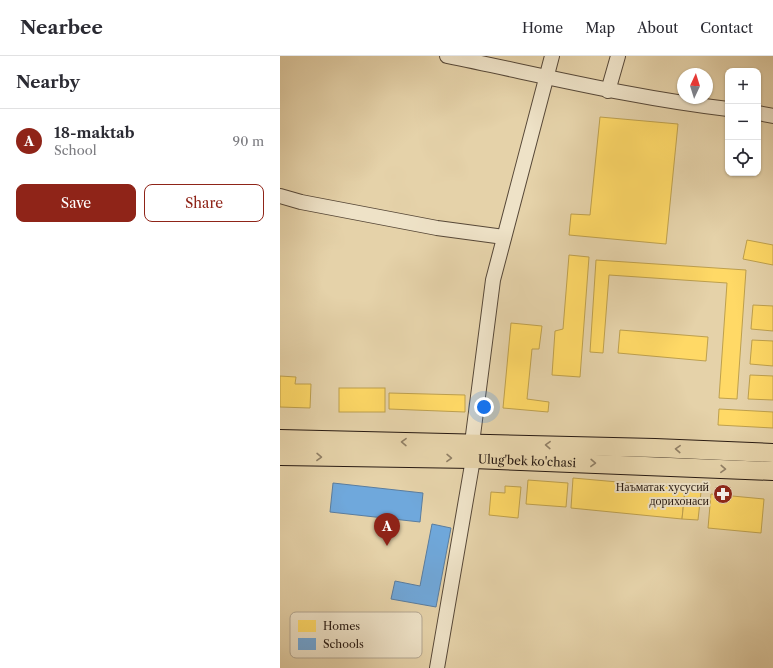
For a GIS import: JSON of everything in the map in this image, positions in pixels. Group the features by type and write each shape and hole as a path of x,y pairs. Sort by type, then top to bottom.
{"main road":[{"name":"Ulug'bek ko'chasi","path":"280,440 773,471"},
{"name":"Ulug'bek ko'chasi","path":"280,456 655,448 773,453"}],"street":[{"path":"447,56 546,76 608,91 725,109"},
{"path":"437,668 472,451 492,280 552,56"},
{"path":"608,91 618,56"},
{"path":"761,114 773,116"},
{"path":"280,196 308,203 437,228 504,237"}],"building: Homes":[{"path":"600,117 678,124 666,244 569,235 571,214 590,215"},
{"path":"747,240 773,245 773,265 743,259"},
{"path":"569,255 589,257 580,377 552,375 555,331 563,329"},
{"path":"596,260 746,270 737,399 719,398 727,283 609,275 603,353 590,352"},
{"path":"753,305 773,306 773,331 751,329"},
{"path":"511,323 542,326 539,349 532,349 527,399 549,402 548,412 503,408"},
{"path":"620,330 708,337 706,361 618,353"},
{"path":"752,340 773,341 773,366 750,364"},
{"path":"750,375 773,376 773,400 748,399"},
{"path":"280,376 296,377 295,384 311,384 310,408 280,407"},
{"path":"339,388 385,388 385,412 339,412"},
{"path":"389,393 465,395 465,412 389,409"},
{"path":"719,409 773,412 773,428 718,425"},
{"path":"573,478 685,488 682,519 571,508"},
{"path":"528,480 568,483 566,507 526,504"},
{"path":"505,486 521,487 518,518 489,515 491,492 505,493"},
{"path":"685,491 701,492 698,520 682,519"},
{"path":"711,494 764,499 761,533 708,528"}],"building: Schools":[{"path":"333,483 423,493 420,522 330,512"},
{"path":"432,524 451,528 436,607 391,599 395,581 420,586"}],"place":[{"name":"Наъматак хусусий дорихонаси","path":"723,494"},
{"name":"18-maktab","path":"387,546"}]}
